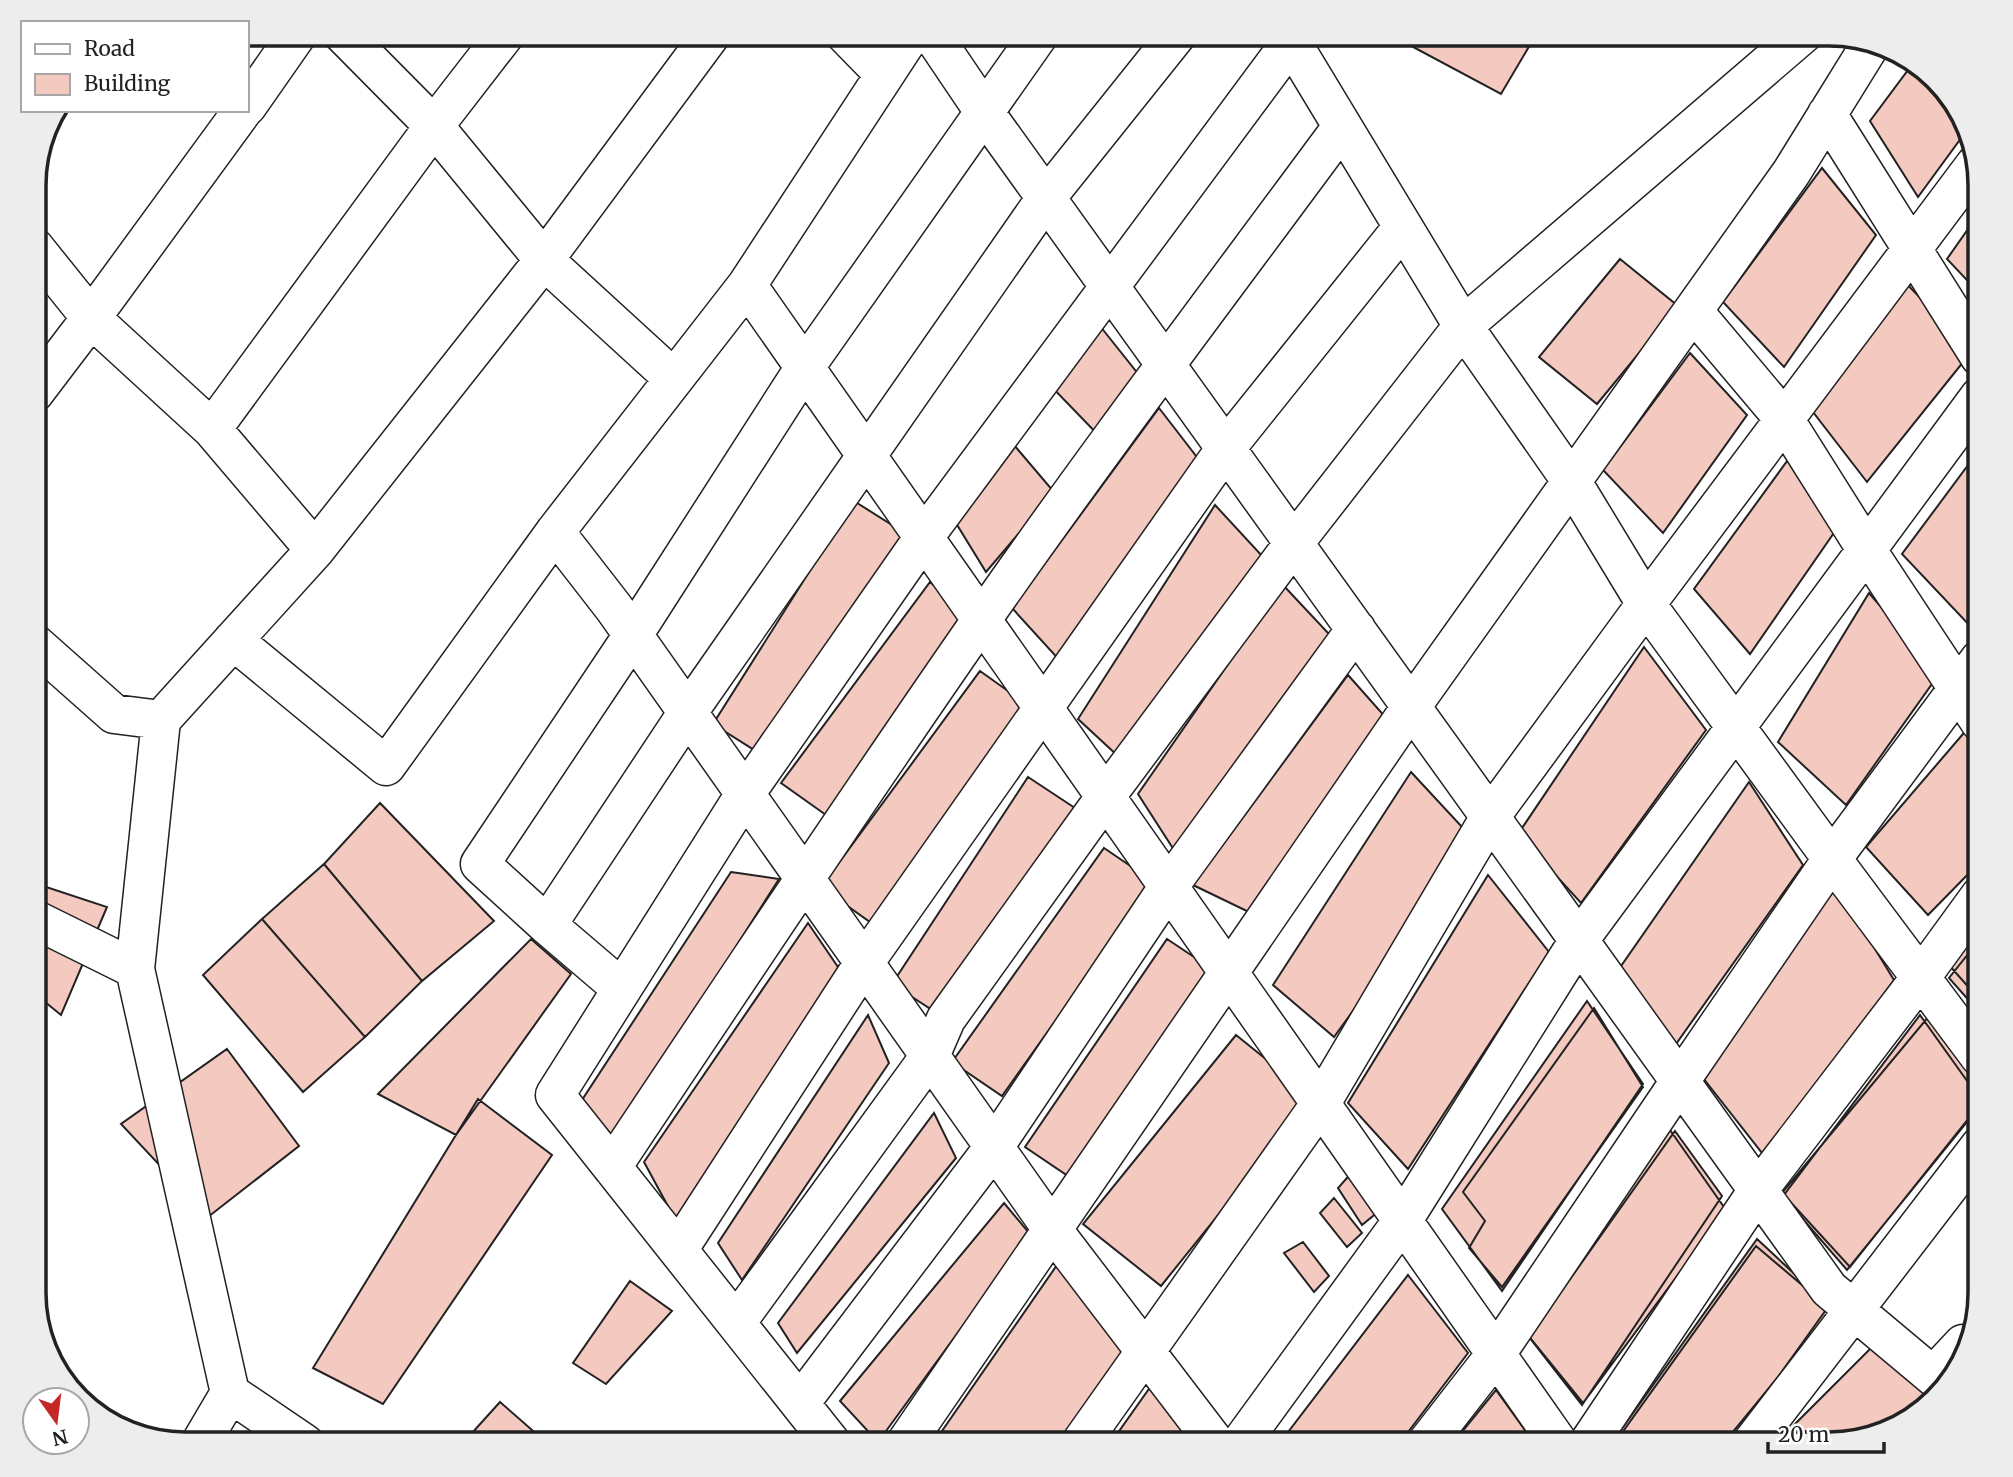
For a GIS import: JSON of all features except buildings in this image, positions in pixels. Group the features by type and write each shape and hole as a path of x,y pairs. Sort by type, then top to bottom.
{"street":[{"path":"248,105 289,46"},
{"path":"355,46 434,126 544,260 674,379"},
{"path":"212,429 434,126 496,46"},
{"path":"207,1432 230,1393 135,969 161,720 315,550 544,260 702,46"},
{"path":"857,46 884,74"},
{"path":"233,640 386,766 555,533 747,285 903,46"},
{"path":"940,46 985,113 1829,1289 1937,1380"},
{"path":"622,989 480,864 633,635 805,367 1031,46"},
{"path":"547,925 688,712 1046,198 1168,46"},
{"path":"823,1432 555,1095 745,794 924,537 1111,287 1282,46"},
{"path":"1293,46 1463,327 1572,482 1646,604 1968,1040"},
{"path":"736,1323 930,1056 946,1018 1106,796 1294,543 1463,327 1789,46"},
{"path":"913,1432 1411,707 1791,173 1866,51"},
{"path":"46,377 242,112"},
{"path":"1827,114 1968,338"},
{"path":"612,1167 804,878 982,619 1342,127"},
{"path":"1088,1432 1321,1102 1490,817 1967,176"},
{"path":"678,1250 864,963 1226,448 1403,227"},
{"path":"46,262 91,318 212,429 315,550"},
{"path":"747,285 1551,1432"},
{"path":"1693,311 1784,419 1968,705"},
{"path":"1249,1432 1403,1220 1579,940 1968,412"},
{"path":"555,533 688,712 1052,1229 1207,1432"},
{"path":"800,1403 994,1147 1169,886 1356,629"},
{"path":"46,654 114,714 161,720"},
{"path":"1435,1432 1496,1354 1832,859 1968,675"},
{"path":"1596,1432 1758,1189 1968,912"},
{"path":"46,925 135,969"},
{"path":"1760,1432 1968,1161"},
{"path":"230,1393 287,1432"}]}
